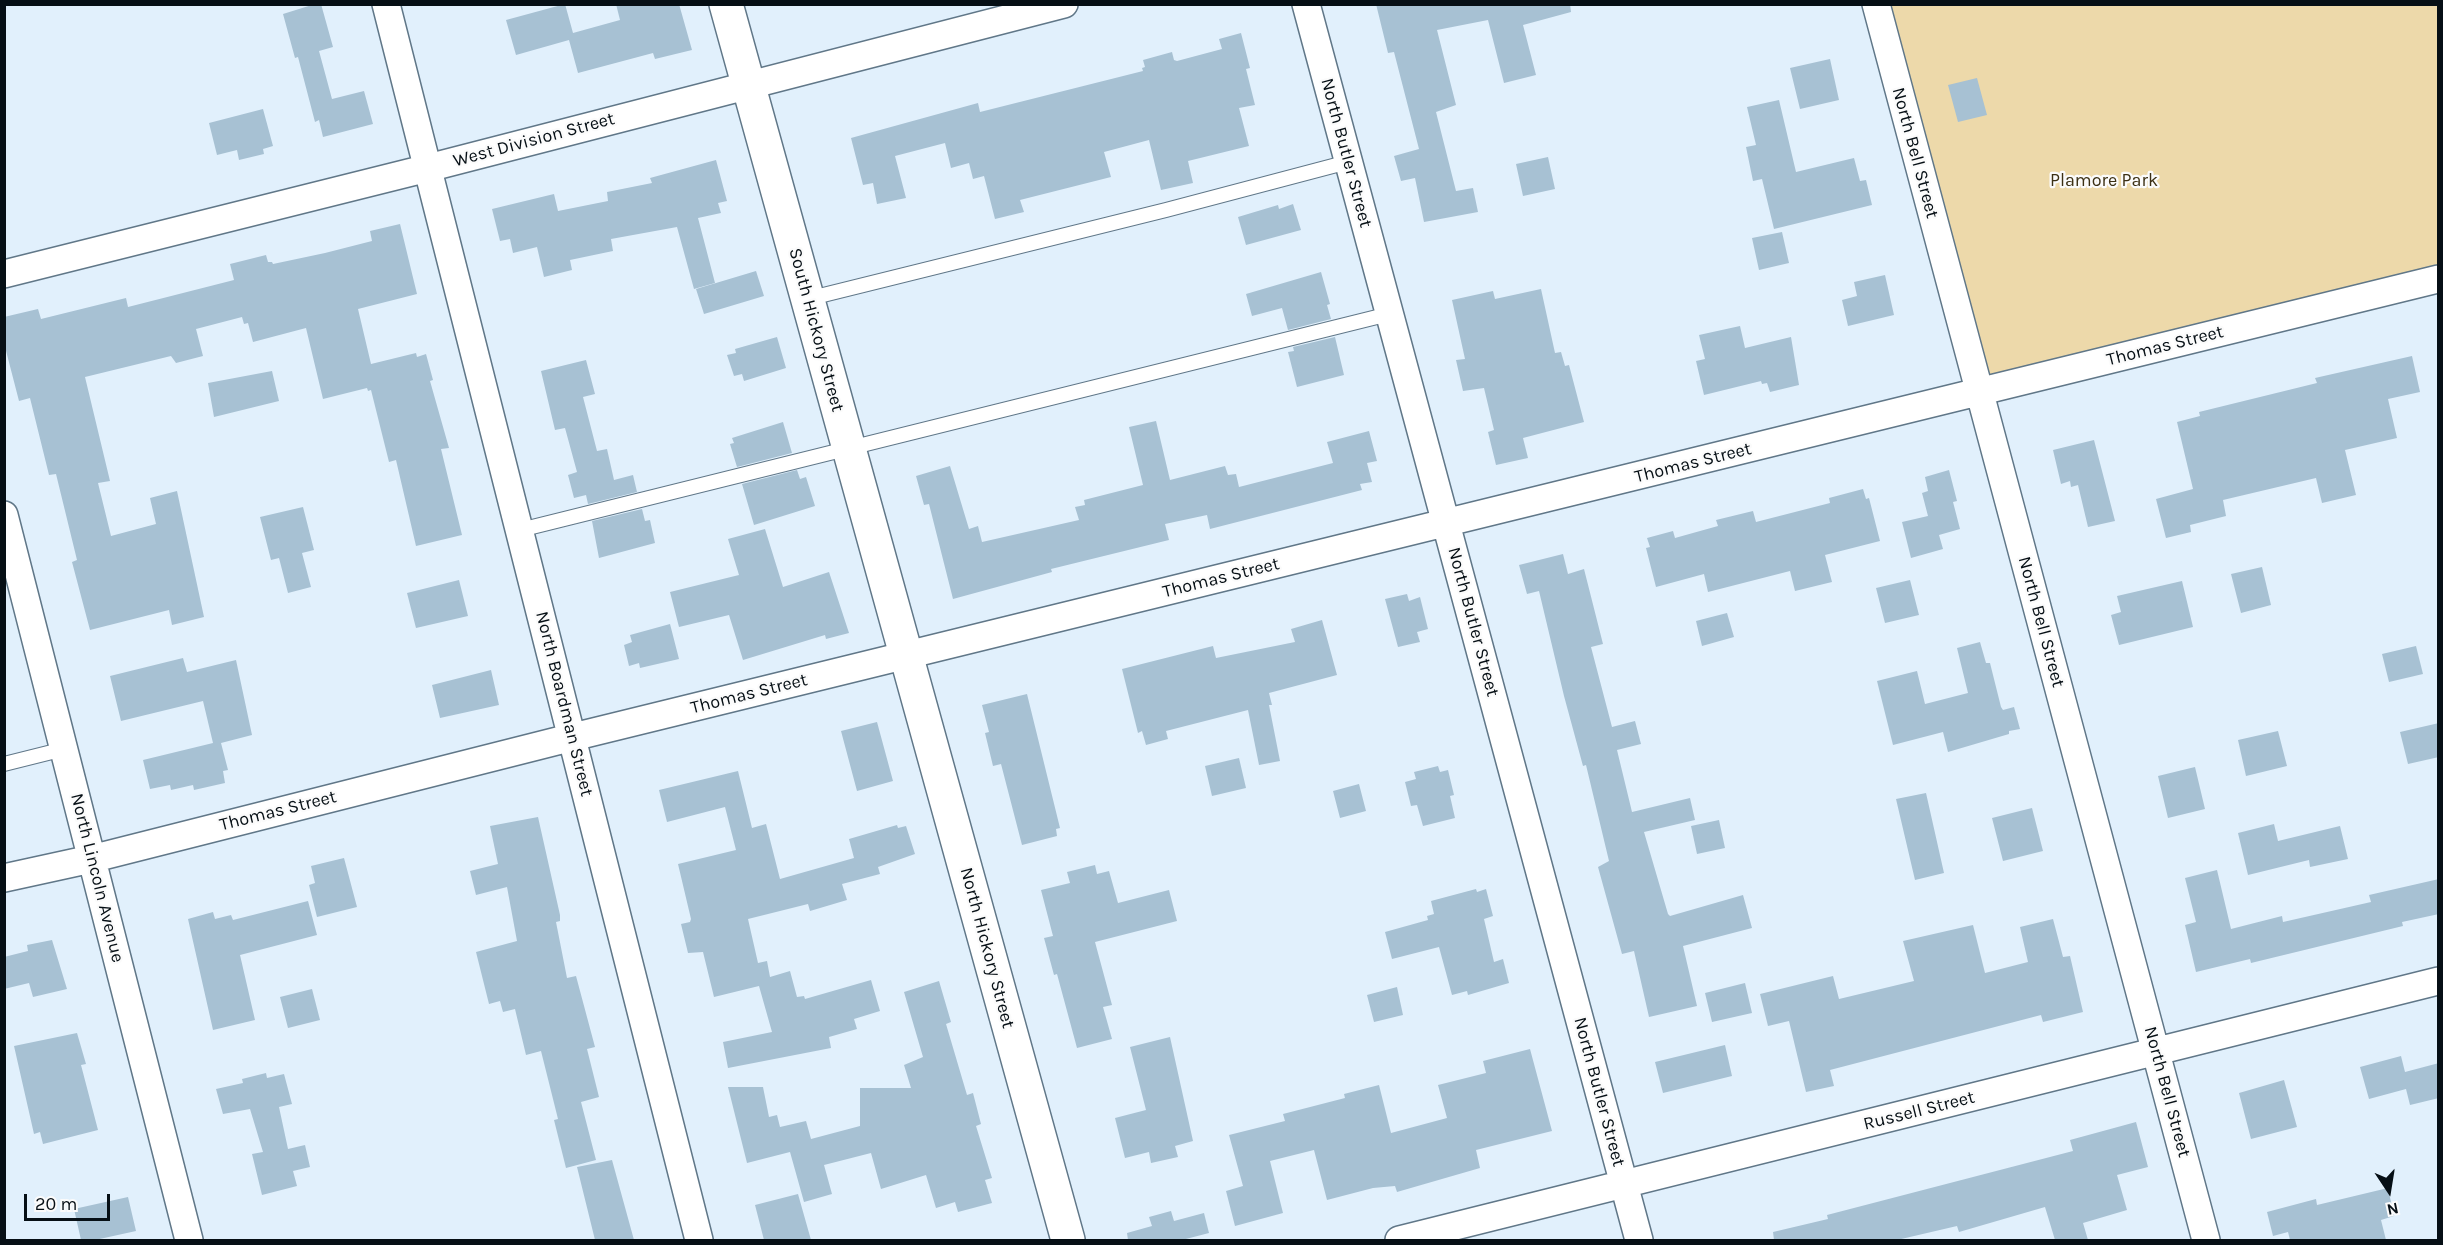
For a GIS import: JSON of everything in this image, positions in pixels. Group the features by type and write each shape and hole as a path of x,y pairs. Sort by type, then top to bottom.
{"street":[{"name":"North Boardman Street","path":"386,4 699,1240"},
{"name":"South Hickory Street","path":"726,4 906,656"},
{"name":"West Division Street","path":"4,274 428,168 1014,11 1064,4"},
{"name":"North Butler Street","path":"1306,4 1639,1240"},
{"name":"North Bell Street","path":"1876,4 2206,1240"},
{"name":"Thomas Street","path":"4,878 92,859 573,737 2439,279"},
{"name":"North Lincoln Avenue","path":"4,515 189,1240"},
{"name":"North Hickory Street","path":"906,656 1068,1240"},
{"name":"Russell Street","path":"1399,1240 2439,981"}],"lane":[{"path":"807,299 1348,162"},
{"path":"520,530 1389,314"},
{"path":"4,764 64,749"}],"green space":[{"name":"Plamore Park","path":"1876,5 2438,5 2438,279 1979,392"}],"building":[{"path":"321,4 333,47 319,51 332,99 364,91 373,124 323,137 319,120 315,122 298,57 295,58 283,14"},
{"path":"565,4 573,33 620,20 616,4 679,4 692,50 655,59 653,53 578,73 569,40 516,55 506,20"},
{"path":"1376,4 1570,4 1571,12 1523,25 1536,75 1504,83 1488,20 1437,30 1456,105 1436,112 1456,191 1473,188 1478,212 1424,222 1415,178 1401,181 1394,156 1419,149 1394,52 1388,53"},
{"path":"1241,33 1250,68 1246,69 1255,105 1239,108 1249,146 1188,161 1193,183 1161,190 1149,140 1104,152 1111,177 1020,200 1024,212 995,219 984,176 973,179 969,163 951,168 945,143 895,156 906,198 877,204 873,183 863,185 851,138 978,103 980,112 1143,71 1142,68 1145,67 1143,60 1172,52 1174,60 1177,61 1222,49 1219,39"},
{"path":"1830,59 1839,100 1800,109 1790,68"},
{"path":"1977,78 1987,115 1958,122 1948,85"},
{"path":"1779,100 1796,172 1854,158 1860,181 1866,180 1872,205 1774,229 1762,179 1753,181 1746,147 1756,145 1747,107"},
{"path":"263,109 273,146 263,149 264,154 239,160 237,150 217,155 209,123"},
{"path":"1548,157 1555,189 1523,196 1516,164"},
{"path":"716,160 727,201 718,203 721,213 698,218 715,283 694,289 677,227 611,239 613,251 570,260 572,270 544,277 537,247 513,253 510,239 500,241 492,209 554,194 558,211 608,201 607,192 652,183 650,178"},
{"path":"1293,204 1301,230 1246,245 1238,217 1278,205 1279,209"},
{"path":"400,224 417,294 358,309 371,364 416,353 417,357 426,354 433,380 430,381 449,448 441,449 462,535 416,546 396,460 389,462 371,390 368,391 367,388 323,399 306,328 253,342 248,323 244,324 242,317 196,329 203,356 176,363 171,356 85,377 110,481 98,483 111,536 156,524 150,498 177,491 204,617 172,625 169,610 90,630 72,562 77,560 56,474 49,475 30,398 19,401 4,343 4,317 38,309 41,319 126,298 128,307 234,280 230,264 266,255 268,262 273,264 325,253 372,241 370,231"},
{"path":"1782,232 1789,263 1759,270 1752,238"},
{"path":"756,271 764,296 704,314 696,289"},
{"path":"1321,272 1330,304 1327,305 1331,319 1288,330 1282,308 1252,316 1246,294"},
{"path":"1885,275 1894,315 1848,326 1842,300 1857,296 1854,282"},
{"path":"1541,289 1555,353 1561,352 1565,366 1569,365 1584,422 1523,438 1528,458 1496,465 1488,432 1494,430 1484,388 1463,391 1456,360 1465,359 1452,300 1493,291 1495,299"},
{"path":"1740,326 1745,348 1791,337 1799,385 1770,392 1767,383 1762,384 1761,381 1704,395 1696,361 1705,359 1699,335"},
{"path":"777,337 786,368 744,381 742,374 734,376 727,355 736,353 735,349"},
{"path":"1335,337 1344,375 1297,387 1288,352 1294,351 1293,347"},
{"path":"2412,356 2420,392 2388,399 2397,438 2345,450 2356,495 2322,503 2316,478 2223,500 2226,516 2190,525 2191,532 2166,538 2156,499 2193,489 2177,422 2200,416 2199,412 2317,383 2315,378"},
{"path":"586,360 595,394 583,397 597,451 607,449 614,480 633,475 637,492 588,504 586,495 574,498 568,475 577,472 565,428 555,430 541,371"},
{"path":"272,371 279,401 214,417 208,383"},
{"path":"1156,421 1170,480 1225,466 1228,475 1236,474 1239,487 1333,463 1327,442 1369,431 1377,461 1367,463 1372,482 1360,484 1362,490 1210,529 1207,515 1165,524 1169,540 1051,569 1052,572 953,599 929,504 924,505 916,476 950,466 969,529 978,526 982,542 1079,520 1075,507 1085,505 1084,500 1143,485 1129,427"},
{"path":"783,422 792,453 737,467 730,444 734,443 732,438"},
{"path":"2094,440 2115,521 2088,527 2078,485 2071,487 2070,481 2061,484 2053,450"},
{"path":"797,470 800,479 806,477 815,506 754,525 742,484"},
{"path":"1949,470 1957,501 1953,502 1960,529 1939,535 1943,549 1911,558 1902,522 1928,516 1922,493 1928,491 1925,477"},
{"path":"1863,489 1866,499 1869,498 1880,541 1825,555 1832,582 1795,591 1790,571 1708,592 1704,574 1656,587 1646,548 1650,547 1647,538 1673,531 1675,538 1718,526 1716,520 1753,511 1756,522 1830,503 1829,498"},
{"path":"303,507 314,550 302,553 311,587 288,593 279,558 271,560 260,517"},
{"path":"642,509 645,521 650,520 655,543 599,558 592,521"},
{"path":"765,529 783,587 829,572 849,633 826,639 825,635 743,660 729,615 679,627 670,592 739,575 728,539"},
{"path":"1563,554 1568,574 1584,569 1603,644 1591,647 1612,727 1635,721 1641,744 1617,750 1632,812 1690,798 1695,820 1644,832 1668,914 1670,916 1743,895 1752,928 1683,946 1697,1006 1649,1017 1634,951 1622,954 1598,867 1609,861 1586,765 1583,766 1564,696 1539,591 1527,594 1519,565"},
{"path":"2262,567 2271,605 2241,613 2231,574"},
{"path":"459,580 468,616 416,628 407,593"},
{"path":"1910,580 1919,615 1885,623 1876,588"},
{"path":"2182,581 2193,627 2119,645 2111,615 2121,612 2117,596"},
{"path":"1407,594 1409,601 1420,597 1428,629 1417,632 1420,642 1398,647 1385,599"},
{"path":"1727,613 1734,637 1702,646 1696,621"},
{"path":"1322,620 1337,675 1269,693 1272,705 1269,705 1280,761 1259,765 1248,710 1166,731 1168,739 1146,745 1142,731 1138,733 1122,669 1213,646 1216,658 1295,642 1291,629"},
{"path":"670,624 679,659 640,668 639,663 629,666 624,645 632,642 630,635"},
{"path":"1980,642 1986,663 1990,663 2001,707 2003,710 2014,707 2020,729 1948,752 1943,732 1893,745 1877,681 1917,671 1925,704 1968,693 1957,648"},
{"path":"2416,646 2423,674 2389,682 2382,654"},
{"path":"183,658 187,672 236,660 252,735 221,743 228,770 223,771 225,783 194,790 193,785 171,790 170,785 150,789 143,760 213,743 203,701 121,721 110,676"},
{"path":"491,670 499,705 440,718 432,685"},
{"path":"1027,694 1060,828 1056,829 1057,836 1022,845 1001,764 993,766 985,733 989,732 982,705"},
{"path":"877,722 893,781 857,791 841,731"},
{"path":"2439,723 2439,757 2408,764 2400,732"},
{"path":"2278,731 2287,766 2246,776 2238,740"},
{"path":"1239,758 1246,788 1212,796 1205,766"},
{"path":"1438,766 1440,772 1448,770 1454,795 1450,796 1455,818 1423,826 1417,805 1411,806 1405,782 1416,779 1414,772"},
{"path":"2195,767 2205,809 2168,818 2158,776"},
{"path":"738,771 752,828 766,824 780,879 854,858 849,839 897,825 898,828 906,826 915,854 878,867 880,874 842,884 847,900 810,911 808,904 748,919 758,963 767,961 770,977 790,971 797,997 804,996 805,999 871,980 880,1011 854,1019 857,1029 829,1037 831,1048 728,1068 723,1042 772,1032 759,986 714,997 703,952 688,953 681,924 690,922 691,919 678,864 736,850 725,807 667,822 659,790"},
{"path":"1359,784 1366,811 1340,818 1333,791"},
{"path":"1926,793 1944,873 1915,880 1896,799"},
{"path":"2032,808 2043,851 2003,861 1992,818"},
{"path":"538,817 560,915 560,921 556,922 567,978 576,976 595,1047 587,1049 599,1097 581,1102 596,1160 566,1168 554,1120 558,1119 541,1051 526,1055 515,1009 503,1012 500,1001 489,1004 476,952 517,941 507,887 476,895 470,871 498,864 490,826"},
{"path":"1719,820 1725,848 1697,854 1691,826"},
{"path":"2274,824 2278,841 2340,826 2348,859 2310,867 2309,860 2248,875 2238,833"},
{"path":"344,858 357,907 317,917 309,885 315,883 311,866"},
{"path":"1095,865 1097,874 1109,871 1118,903 1169,890 1177,921 1095,942 1112,1005 1103,1007 1112,1039 1077,1048 1057,974 1054,975 1044,938 1053,936 1041,890 1070,883 1067,872"},
{"path":"2217,870 2231,929 2282,916 2283,922 2371,902 2369,895 2439,879 2439,914 2402,922 2403,926 2251,963 2250,959 2196,972 2185,925 2196,922 2185,878"},
{"path":"1476,889 1477,892 1486,889 1493,916 1484,919 1494,962 1503,959 1509,983 1468,995 1467,991 1452,995 1439,947 1392,959 1385,932 1428,920 1427,916 1434,914 1431,901"},
{"path":"308,901 317,935 240,955 255,1020 213,1030 188,919 213,912 215,919 231,915 233,920"},
{"path":"2053,919 2063,957 2070,956 2083,1012 2043,1022 2041,1015 1830,1070 1834,1086 1806,1092 1789,1021 1768,1026 1760,994 1833,976 1839,999 1914,981 1903,941 1973,925 1985,973 2028,962 2020,927"},
{"path":"52,940 67,989 33,997 29,983 4,989 4,957 28,951 27,945"},
{"path":"939,981 951,1022 946,1024 967,1095 973,1093 981,1124 976,1126 992,1178 985,1180 992,1203 958,1212 955,1202 936,1208 926,1175 881,1189 871,1153 824,1165 832,1194 804,1202 790,1152 747,1163 728,1087 763,1087 769,1117 777,1115 780,1127 806,1121 811,1139 860,1126 860,1088 911,1088 904,1065 923,1057 904,992"},
{"path":"1745,983 1752,1013 1712,1022 1705,993"},
{"path":"1397,987 1403,1015 1374,1022 1367,995"},
{"path":"312,989 320,1020 288,1028 280,997"},
{"path":"77,1033 86,1064 81,1065 98,1130 43,1144 40,1132 34,1134 14,1046"},
{"path":"1170,1037 1193,1141 1175,1146 1178,1157 1151,1163 1149,1152 1125,1158 1115,1118 1146,1110 1130,1047"},
{"path":"1725,1045 1732,1076 1663,1093 1655,1062"},
{"path":"1530,1049 1552,1131 1476,1150 1480,1168 1397,1192 1395,1186 1373,1188 1327,1200 1314,1150 1270,1161 1283,1213 1235,1226 1226,1191 1243,1186 1229,1135 1285,1121 1283,1114 1345,1098 1344,1094 1379,1085 1391,1133 1447,1118 1438,1085 1486,1073 1483,1061"},
{"path":"2401,1056 2405,1072 2439,1063 2439,1098 2410,1105 2406,1089 2369,1099 2360,1067"},
{"path":"266,1073 267,1078 284,1074 292,1104 279,1107 288,1149 305,1145 310,1167 293,1171 297,1186 262,1195 252,1154 263,1152 250,1109 223,1114 216,1089 243,1083 242,1079"},
{"path":"2284,1080 2297,1127 2251,1139 2239,1093"},
{"path":"2136,1122 2148,1167 2117,1175 2127,1210 2083,1223 2088,1240 2055,1240 2045,1207 1959,1232 1957,1226 1897,1240 1774,1240 1773,1232 1828,1219 1827,1215 2073,1151 2070,1140"},
{"path":"612,1160 634,1240 595,1240 577,1167"},
{"path":"2388,1188 2394,1216 2381,1220 2386,1240 2290,1240 2288,1232 2273,1236 2267,1212 2316,1199 2317,1205"},
{"path":"798,1194 811,1240 764,1240 755,1205"},
{"path":"128,1197 136,1231 95,1240 81,1240 74,1209"},
{"path":"1171,1211 1174,1221 1204,1213 1209,1233 1182,1240 1128,1240 1127,1233 1152,1226 1149,1217"}]}
